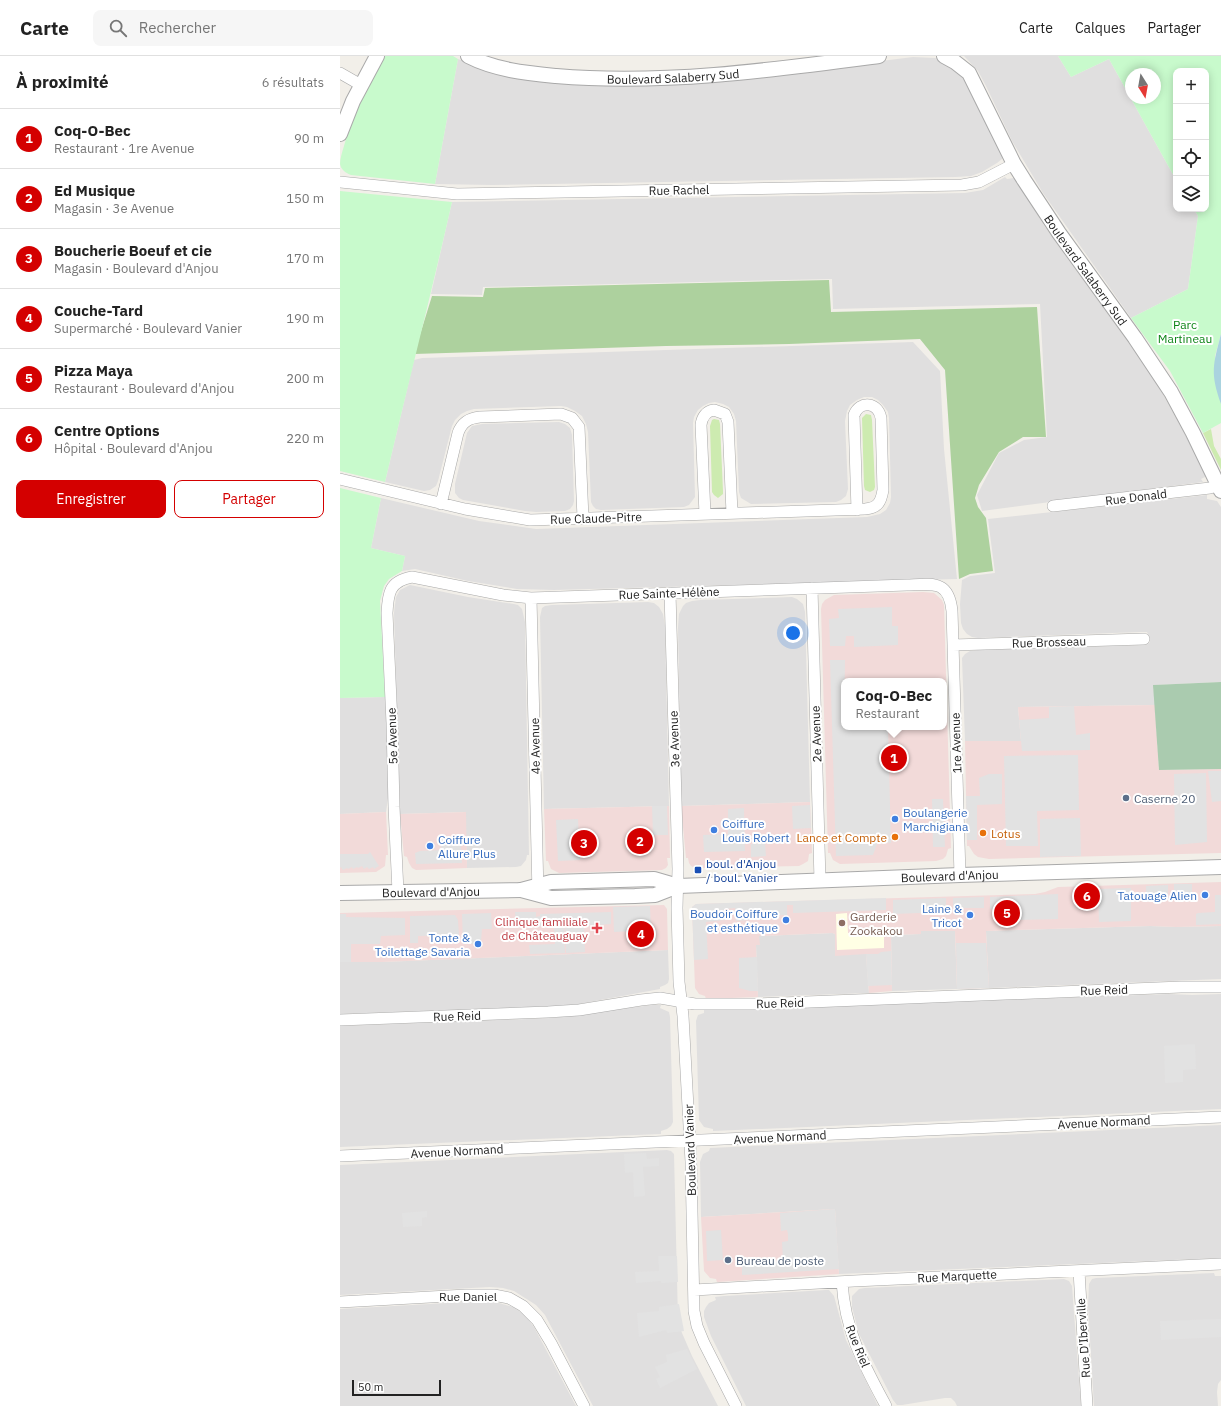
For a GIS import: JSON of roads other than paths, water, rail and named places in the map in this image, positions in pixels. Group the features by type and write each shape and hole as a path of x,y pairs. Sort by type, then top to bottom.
{"street":[{"path":"340,134 348,112 377,56"},
{"name":"Boulevard Salaberry Sud","path":"468,56 487,64 516,71 563,76 616,79 730,74 880,56"},
{"name":"Boulevard Salaberry Sud","path":"944,56 955,62 969,73 1014,164 1055,227 1163,379 1193,433 1220,488"},
{"path":"340,73 361,85"},
{"name":"Rue Rachel","path":"340,182 457,194 962,185 979,182 1014,164"},
{"name":"Rue Claude-Pitre","path":"340,479 441,504 523,520 857,510 875,507 881,501 883,490 880,414 874,407 867,405 855,411 854,415 857,510"},
{"path":"705,514 701,424 704,416 714,410 725,414 728,422 732,513"},
{"path":"441,504 458,433 460,427 468,420 480,417 561,414 572,418 579,427 583,518"},
{"name":"Rue Donald","path":"1053,506 1220,488"},
{"name":"Rue Sainte-Hélène","path":"396,583 403,579 418,578 503,595 531,598 929,584 939,586 944,589"},
{"name":"5e Avenue","path":"396,583 388,595 387,623 398,892"},
{"name":"2e Avenue","path":"812,588 820,881"},
{"name":"1re Avenue","path":"944,589 948,593 952,604 960,875"},
{"name":"3e Avenue","path":"670,593 678,886"},
{"name":"4e Avenue","path":"531,598 538,890"},
{"name":"Rue Brosseau","path":"953,646 1144,639"},
{"name":"Boulevard d'Anjou","path":"340,894 538,890 551,882 654,878 678,886 960,875 1221,868"},
{"name":"Boulevard Vanier","path":"678,886 678,982 684,1030 694,1316 704,1343 736,1406"},
{"name":"Rue Reid","path":"340,1020 554,1012 579,1010 660,998 695,1004 759,1004 1181,987 1221,987"},
{"name":"Avenue Normand","path":"340,1156 1221,1117"},
{"name":"Rue Marquette","path":"694,1290 1221,1264"},
{"name":"Rue D'Iberville","path":"1079,1271 1088,1406"},
{"name":"Rue Riel","path":"842,1282 845,1310 858,1352 886,1406"},
{"name":"Rue Daniel","path":"340,1302 466,1295 494,1295 509,1298 523,1306 537,1320 554,1348 584,1406"}],"water":[{"path":"1221,334 1221,404 1215,384 1214,369"}],"place":[{"name":"Coq-O-Bec","path":"894,758"},
{"name":"Caserne 20","path":"1126,798"},
{"name":"Boulangerie Marchigiana","path":"895,819"},
{"name":"Coiffure Louis Robert","path":"714,830"},
{"name":"Lotus","path":"983,833"},
{"name":"Lance et Compte","path":"895,837"},
{"name":"Ed Musique","path":"640,841"},
{"name":"Boucherie Boeuf et cie","path":"584,843"},
{"name":"Coiffure Allure Plus","path":"430,846"},
{"name":"boul. d'Anjou / boul. Vanier","path":"698,870"},
{"name":"Tatouage Alien","path":"1205,895"},
{"name":"Centre Options","path":"1087,896"},
{"name":"Pizza Maya","path":"1007,913"},
{"name":"Laine & Tricot","path":"970,915"},
{"name":"Boudoir Coiffure et esthétique","path":"786,920"},
{"name":"Garderie Zookakou","path":"842,923"},
{"name":"Clinique familiale de Châteauguay","path":"597,928"},
{"name":"Couche-Tard","path":"641,934"},
{"name":"Tonte & Toilettage Savaria","path":"478,944"},
{"name":"Bureau de poste","path":"728,1260"}],"park label":[{"name":"Parc Martineau","path":"1185,331"}]}
